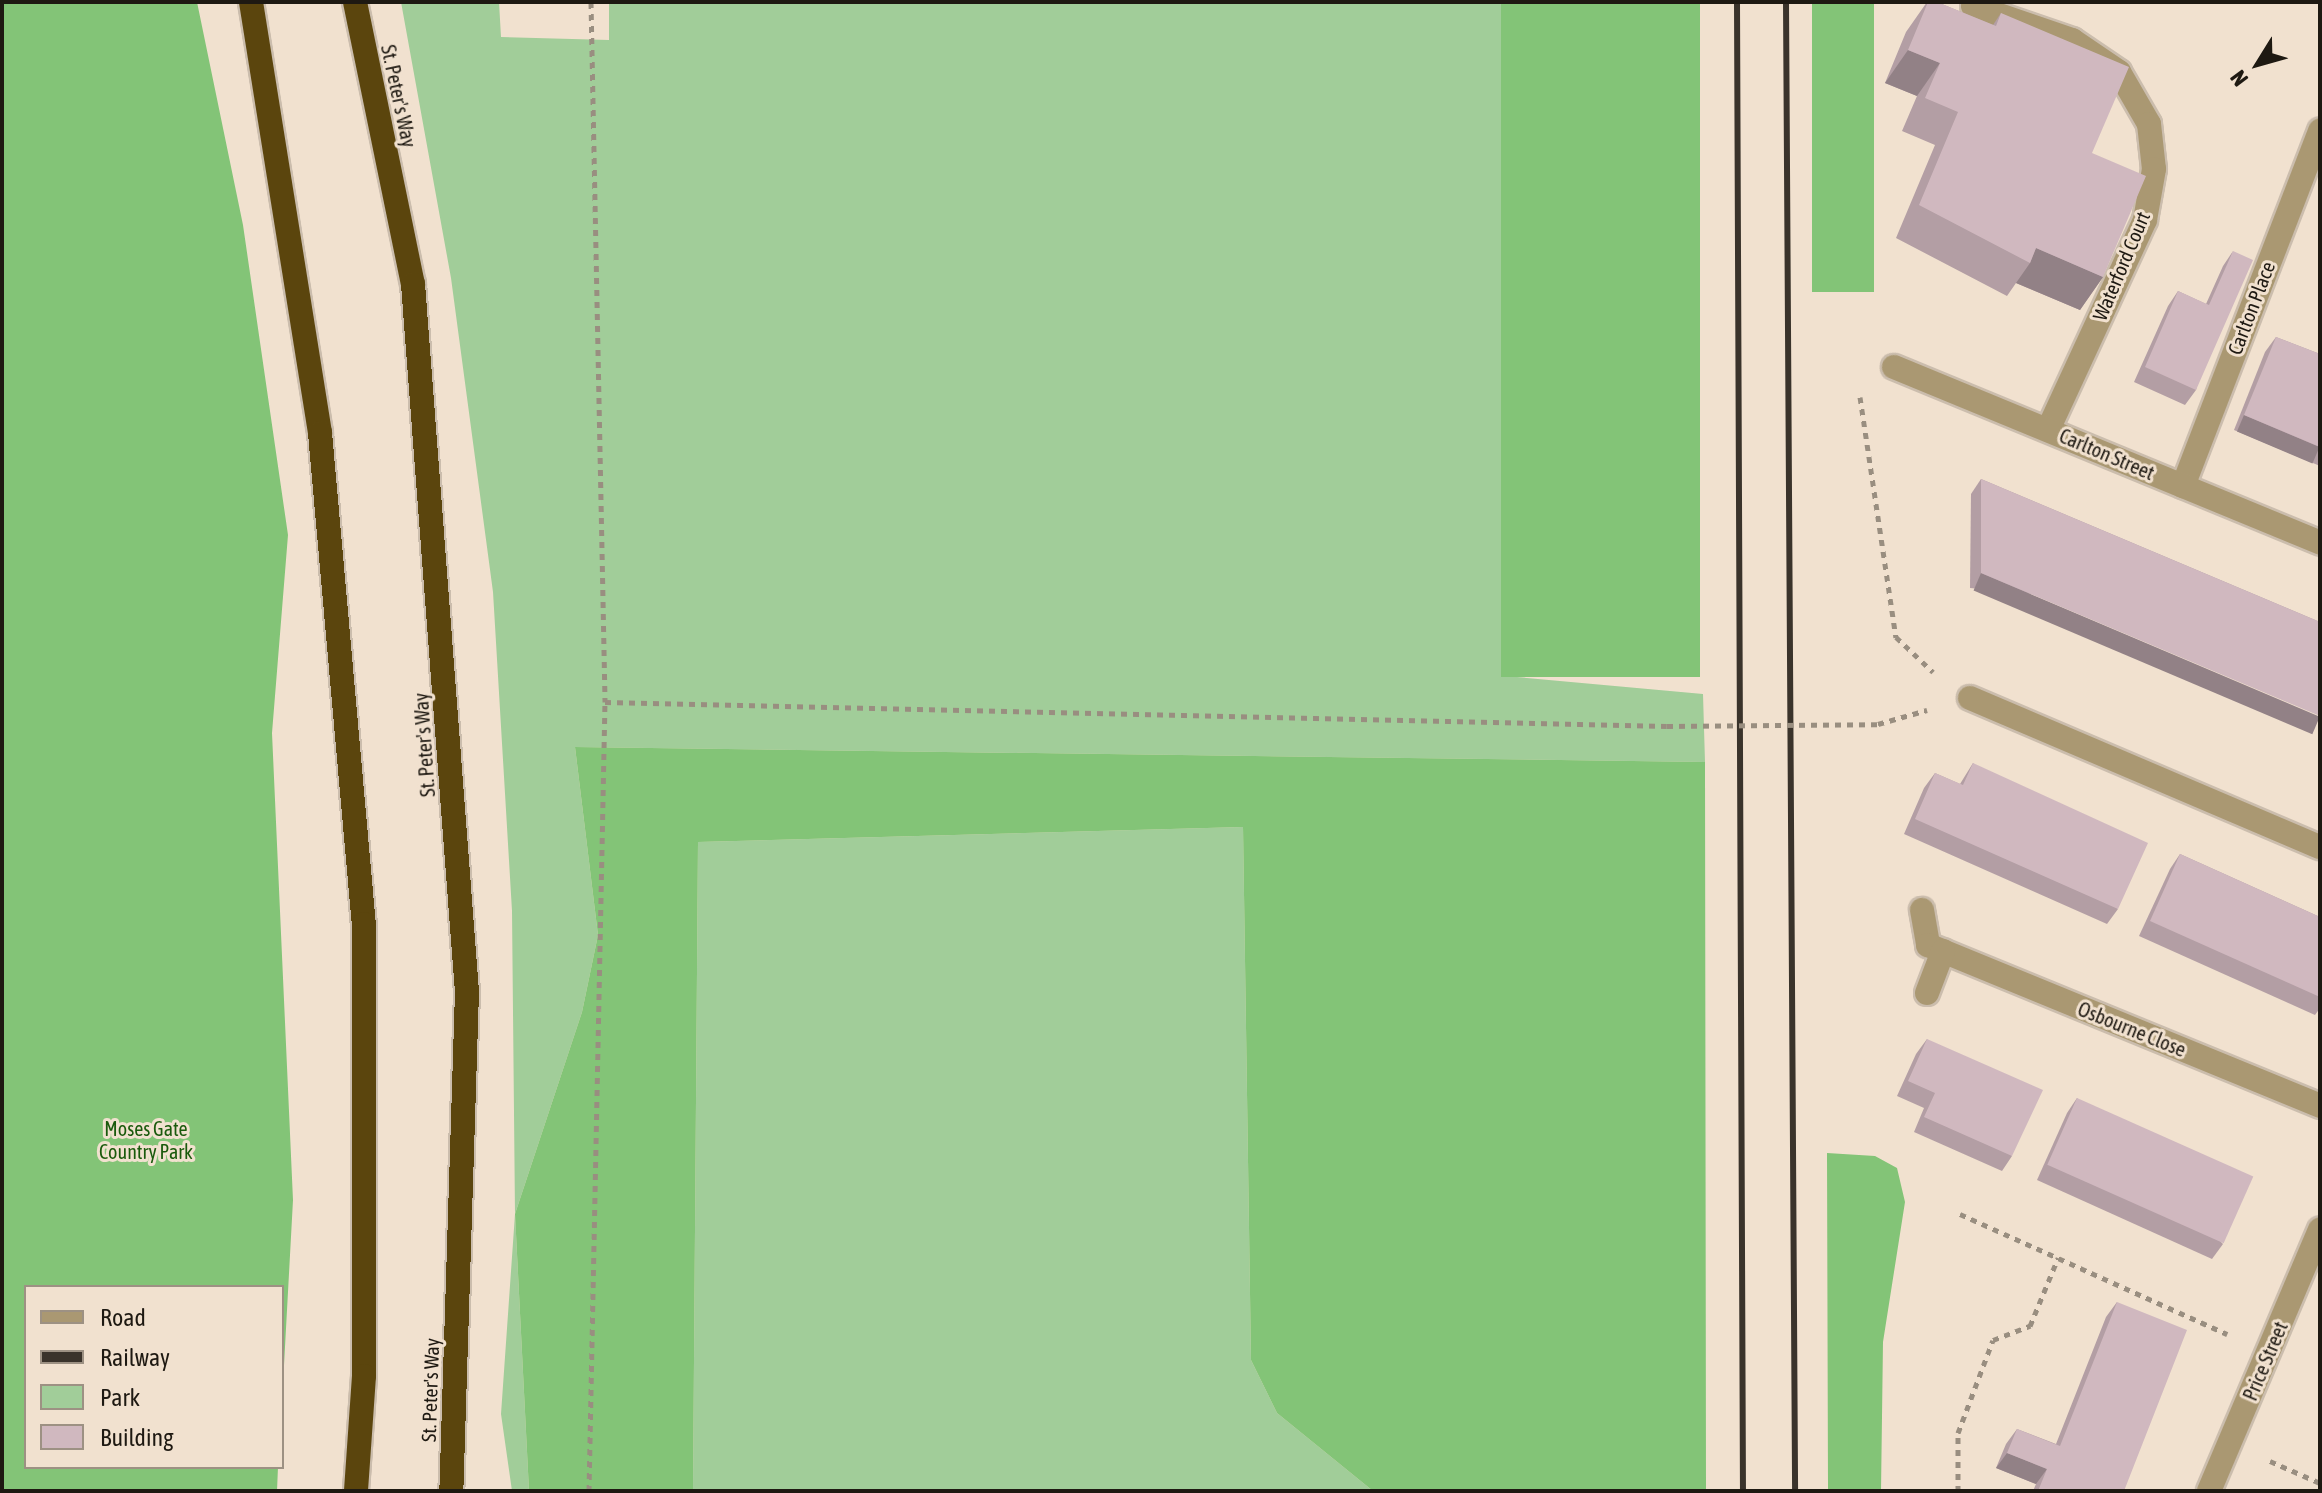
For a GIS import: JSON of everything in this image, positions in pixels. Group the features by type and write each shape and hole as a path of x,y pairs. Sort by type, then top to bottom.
{"highway":[{"path":"251,2 320,433 364,924 364,1376 356,1491"},
{"name":"St. Peter's Way","path":"355,2 413,284 467,992 451,1491"}],"street":[{"name":"Waterford Court","path":"1973,6 2084,48 2119,72 2149,124 2154,169 2145,220 2048,430"},
{"name":"Carlton Place","path":"2183,486 2320,131"},
{"name":"Carlton Street","path":"1894,367 2320,543"},
{"path":"1970,698 2320,847"},
{"path":"1922,910 1928,945 1943,951 1927,993"},
{"name":"Osbourne Close","path":"1943,951 2320,1106"},
{"name":"Price Street","path":"2209,1491 2320,1230"}],"path":[{"path":"589,1491 605,702 591,2"},
{"path":"1894,367 1860,393 1896,637 1970,698"},
{"path":"605,702 1667,726 1878,724"},
{"path":"1960,1214 2268,1352"},
{"path":"1958,1491 1958,1433 1993,1340 2030,1326 2058,1258"},
{"path":"2229,1444 2320,1483"}],"green space":[{"name":"Moses Gate Country Park","path":"2,2 197,2 243,225 288,535 272,733 293,1200 284,1365 284,1285 24,1285 24,1469 278,1469 277,1491 2,1491"},
{"path":"401,2 499,2 501,37 609,40 609,2 1501,2 1517,677 1703,694 1705,762 575,747 598,935 582,1012 515,1214 512,911 493,592 451,278"},
{"path":"1501,2 1700,2 1700,677 1501,677"},
{"path":"1812,2 1874,2 1874,292 1812,292"},
{"path":"575,747 1705,762 1706,1491 1373,1491 1277,1413 1251,1360 1243,827 698,842 693,1491 529,1491 515,1214 582,1012 598,935"},
{"path":"1243,827 1251,1360 1277,1413 1373,1491 693,1491 698,842"},
{"path":"1827,1153 1875,1156 1897,1168 1905,1202 1883,1342 1881,1491 1828,1491"},
{"path":"515,1214 529,1491 512,1491 501,1414"}],"building":[{"path":"1928,2 1937,2 1996,26 2001,13 2129,67 2092,153 2146,176 2103,277 2036,248 2030,263 1919,205 1958,112 1925,98 1940,63 1908,50"},
{"path":"2233,251 2253,260 2196,390 2145,367 2178,291 2209,305"},
{"path":"2276,337 2320,354 2320,447 2244,415"},
{"path":"1981,479 2320,622 2320,716 1981,573"},
{"path":"1973,763 2148,843 2118,909 1915,819 1935,773 1963,785"},
{"path":"2180,854 2320,917 2320,997 2150,921"},
{"path":"1927,1039 2043,1090 2012,1156 1924,1117 1935,1093 1908,1081"},
{"path":"2077,1098 2253,1177 2224,1243 2047,1165"},
{"path":"2117,1302 2187,1330 2124,1491 2038,1491 2047,1469 2007,1453 2017,1429 2060,1446"}],"railway":[{"path":"1737,2 1743,1491"},
{"path":"1786,2 1795,1491"}]}
